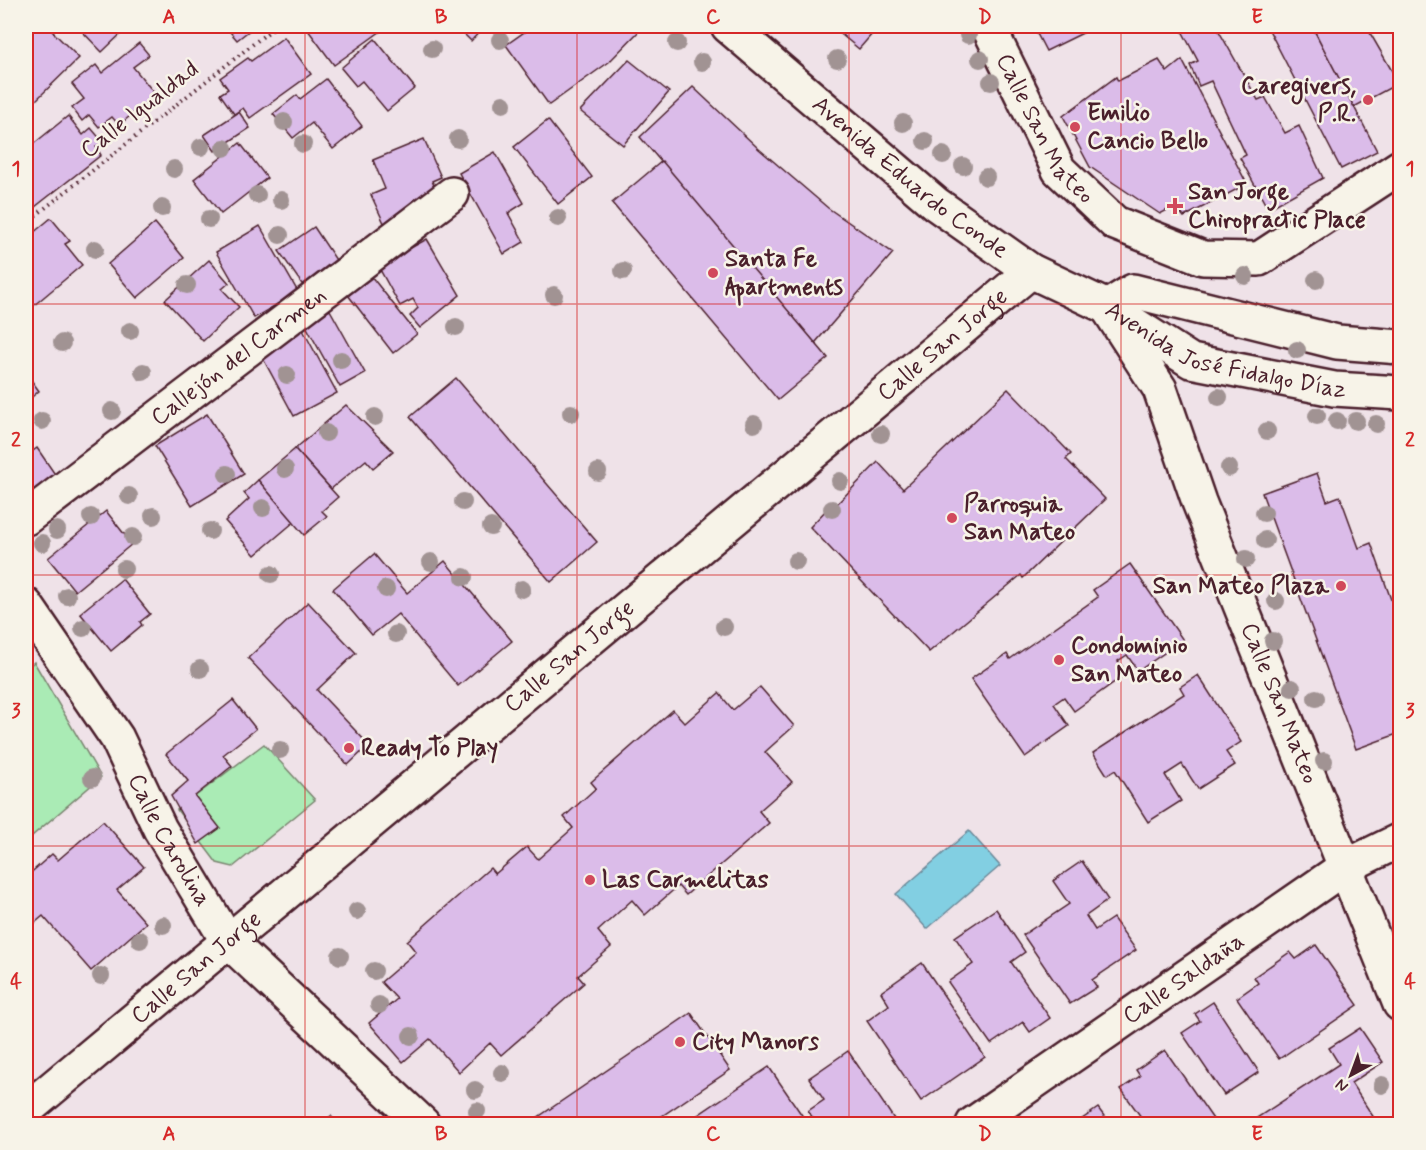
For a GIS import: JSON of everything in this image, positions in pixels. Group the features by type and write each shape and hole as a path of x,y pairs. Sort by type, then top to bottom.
{"street":[{"name":"Avenida Eduardo Conde","path":"728,26 936,204 1031,271 1107,307"},
{"name":"Calle San Mateo","path":"988,26 1059,170 1115,223 1203,258 1259,259 1401,167"},
{"name":"Callejón del Carmen","path":"26,518 452,194"},
{"name":"Calle San Jorge","path":"26,1110 1031,271"},
{"name":"Avenida José Fidalgo Díaz","path":"1401,347 1337,342 1133,291 1107,307 1191,361 1334,388 1401,393"},
{"name":"Calle San Mateo","path":"1107,307 1160,389 1199,502 1401,1004"},
{"name":"Calle Carolina","path":"26,605 117,738 160,829 227,940 423,1125"},
{"name":"Calle Saldaña","path":"973,1125 1345,867 1401,840"}],"path":[{"name":"Calle Igualdad","path":"26,223 276,26"}],"green space":[{"path":"34,662 101,777 26,841 26,669"},
{"path":"264,744 315,800 233,867 217,863 177,810"}],"water":[{"path":"969,831 1000,866 927,929 896,894"}],"building":[{"path":"26,26 47,26 79,58 32,104 26,97"},
{"path":"77,26 129,26 102,52"},
{"path":"225,26 255,26 237,40"},
{"path":"305,26 388,26 334,65"},
{"path":"456,26 485,26 471,41"},
{"path":"524,26 643,27 609,62 549,105 506,45 527,30"},
{"path":"831,26 879,26 859,49"},
{"path":"1033,26 1097,26 1046,51"},
{"path":"1216,26 1258,100 1265,97 1285,133 1299,126 1323,178 1268,209 1240,158 1246,155 1211,81 1199,86 1190,65 1198,61 1180,27"},
{"path":"1267,26 1312,26 1377,151 1341,169"},
{"path":"1312,26 1366,26 1399,83 1354,107"},
{"path":"284,37 311,74 250,118 243,108 234,114 220,94 228,89 220,78 248,58 251,61"},
{"path":"375,39 415,88 387,111 362,81 356,86 341,68"},
{"path":"139,43 149,55 133,67 156,95 119,125 112,117 99,127 89,115 82,121 72,108 84,99 72,84 96,65 102,73"},
{"path":"629,60 669,92 623,145 580,111"},
{"path":"1159,60 1167,72 1182,60 1247,184 1184,217 1175,206 1160,214 1090,167 1063,116 1116,77 1118,81"},
{"path":"326,79 362,126 333,149 312,123 293,138 273,114 297,95 300,99"},
{"path":"693,87 759,149 828,208 893,253 815,343 640,137"},
{"path":"239,112 250,128 215,151 204,135"},
{"path":"68,116 83,135 91,128 103,142 96,147 101,155 26,214 26,150"},
{"path":"548,120 592,177 558,204 514,147"},
{"path":"424,139 441,177 432,181 441,201 385,225 371,195 385,189 373,160"},
{"path":"240,143 267,178 221,214 194,179"},
{"path":"495,152 524,203 508,213 524,242 504,254 459,173"},
{"name":"Santa Fe Apartments","path":"662,161 828,358 778,400 612,203"},
{"path":"51,218 70,241 65,244 82,265 26,312 26,239"},
{"path":"155,223 184,258 137,298 108,264"},
{"path":"260,226 298,292 254,318 216,252"},
{"path":"314,227 340,266 306,290 279,251"},
{"path":"427,239 460,295 420,328 410,316 418,308 413,299 400,306 378,266"},
{"path":"209,260 229,283 222,289 239,307 203,341 165,300"},
{"path":"371,276 417,334 393,353 348,295"},
{"path":"330,310 365,373 340,387 305,324"},
{"path":"303,330 337,393 294,416 260,353"},
{"path":"26,373 39,391 26,402"},
{"path":"456,378 597,542 551,582 410,417"},
{"name":"Parroquia San Mateo","path":"1008,389 1071,454 1066,459 1105,499 1023,578 1021,575 929,652 810,527 829,507 832,509 878,462 903,489"},
{"path":"346,405 393,451 373,468 366,460 331,489 295,449"},
{"path":"207,414 244,474 192,506 155,446"},
{"path":"37,448 63,486 26,510 26,456"},
{"path":"295,449 338,497 322,511 327,516 304,535 258,480"},
{"name":"San Mateo Plaza","path":"1317,473 1327,501 1340,496 1359,548 1371,543 1400,625 1400,636 1394,638 1400,655 1400,733 1356,749 1262,493"},
{"path":"258,480 294,522 255,555 225,521 249,499 244,493"},
{"path":"106,511 132,544 75,591 48,558"},
{"path":"374,554 407,593 445,561 512,641 458,686 398,614 372,635 333,589"},
{"name":"Condominio San Mateo","path":"1130,564 1183,640 1138,671 1127,655 1118,661 1127,673 1074,711 1064,697 1054,704 1069,726 1025,757 971,679 1007,654 1010,659 1098,597 1093,590"},
{"path":"122,579 150,614 140,622 142,625 111,651 80,613"},
{"path":"308,602 356,653 317,690 369,745 348,765 248,658"},
{"path":"1198,675 1241,742 1226,752 1235,765 1198,789 1182,764 1165,775 1181,801 1148,822 1115,770 1107,775 1093,753 1184,694 1180,687"},
{"name":"Las Carmelitas","path":"760,687 794,726 765,752 792,782 759,811 769,823 686,895 678,886 645,915 632,900 598,931 611,947 578,976 584,983 501,1055 490,1043 459,1072 430,1039 403,1062 369,1023 397,999 381,982 416,952 407,941 490,868 495,874 527,847 538,859 573,828 564,817 596,788 591,782 673,710 685,723 719,693 733,710"},
{"path":"233,700 256,729 223,755 232,766 195,796 220,828 198,844 171,796 188,781 166,754"},
{"path":"103,821 144,867 117,890 146,923 91,971 43,916 30,927 26,923 26,877 52,854 58,860"},
{"path":"1082,861 1108,900 1086,916 1095,930 1113,918 1136,950 1092,980 1097,987 1070,1004 1023,935 1069,904 1053,881"},
{"path":"996,909 1025,952 1011,962 1050,1018 1030,1032 1023,1022 991,1044 948,982 973,964 955,937"},
{"path":"1316,945 1358,1005 1279,1059 1237,998 1258,983 1254,977 1290,952 1296,959"},
{"path":"922,963 985,1057 921,1101 867,1021 889,1005 881,992"},
{"path":"1213,1002 1259,1072 1224,1095 1182,1033 1200,1021 1195,1014"},
{"name":"City Manors","path":"691,1013 730,1070 650,1124 528,1124"},
{"path":"1360,1028 1383,1062 1351,1083 1378,1124 1255,1124 1252,1121 1339,1064 1329,1048"},
{"path":"1165,1050 1215,1122 1211,1124 1146,1124 1121,1089 1140,1076 1136,1070"},
{"path":"848,1051 894,1119 886,1124 817,1124 808,1111 824,1100 809,1078"},
{"path":"769,1067 808,1124 704,1124 698,1115"},
{"path":"1098,1108 1110,1124 1075,1124"},
{"path":"698,1115 704,1124 685,1124"},
{"path":"331,1116 337,1124 320,1124"}],"place":[{"name":"Caregivers, P.R.","path":"1368,100"},
{"name":"Emilio Cancio Bello","path":"1075,127"},
{"name":"San Jorge Chiropractic Place","path":"1175,206"},
{"name":"Santa Fe Apartments","path":"713,273"},
{"name":"Parroquia San Mateo","path":"952,518"},
{"name":"San Mateo Plaza","path":"1341,586"},
{"name":"Condominio San Mateo","path":"1059,660"},
{"name":"Ready To Play","path":"349,748"},
{"name":"Las Carmelitas","path":"590,880"},
{"name":"City Manors","path":"680,1042"}]}
